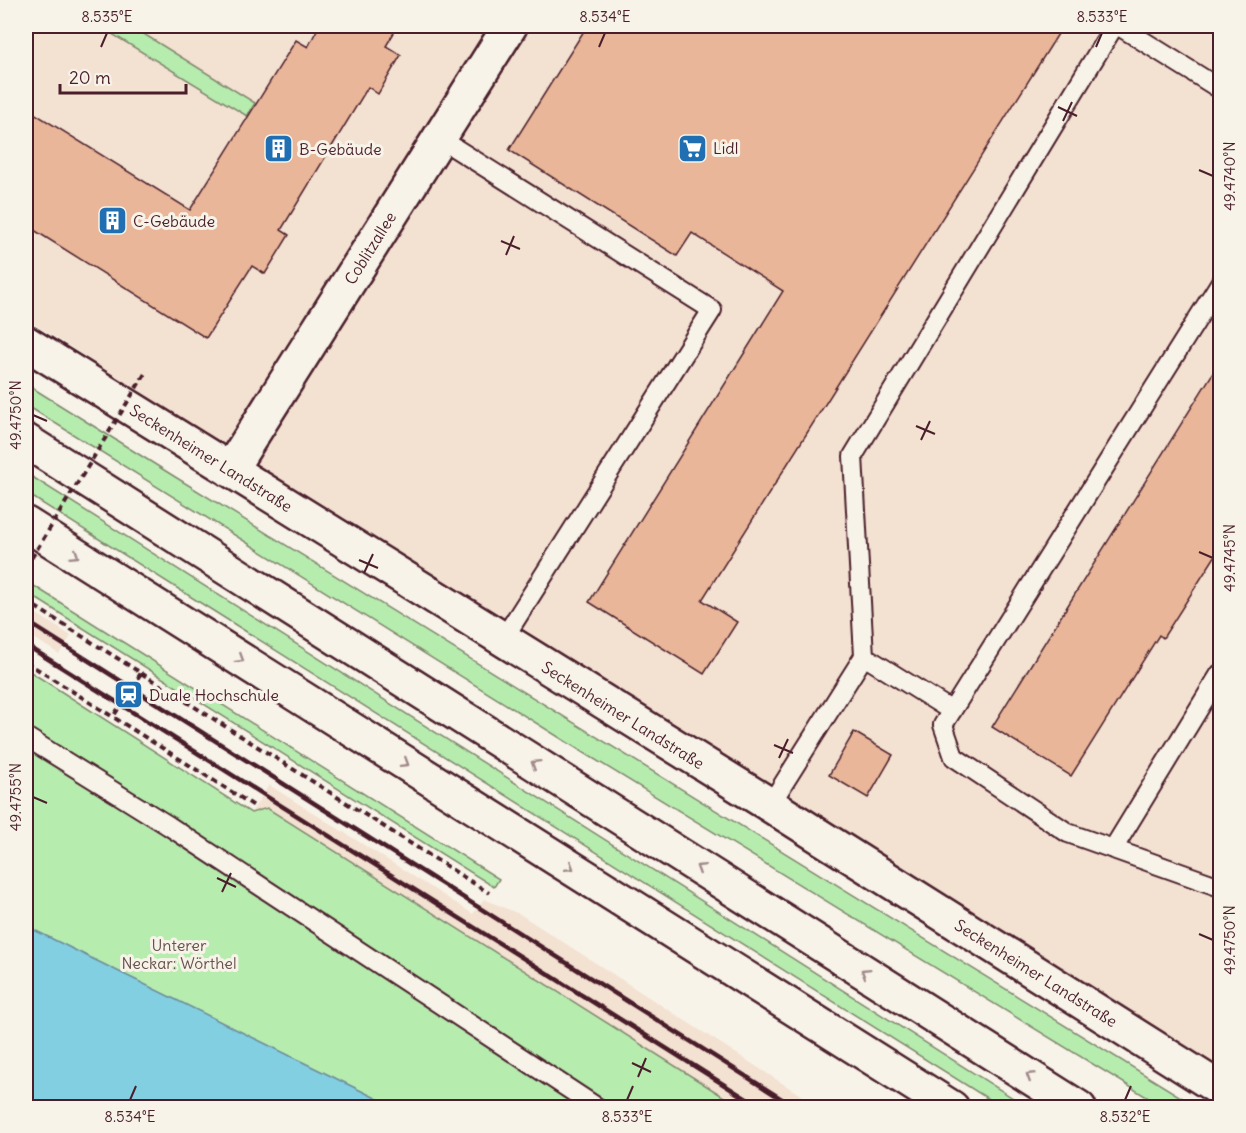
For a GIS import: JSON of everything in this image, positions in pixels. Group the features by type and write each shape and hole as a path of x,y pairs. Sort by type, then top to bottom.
{"main road":[{"name":"Coblitzallee","path":"230,470 510,26"},
{"name":"Seckenheimer Landstraße","path":"26,343 502,641 770,805 1221,1089"},
{"path":"26,441 1079,1107"},
{"path":"26,524 952,1107"}],"lane":[{"path":"770,805 864,656 853,456 1114,26"},
{"path":"1119,26 1221,89"},
{"path":"440,138 712,310 502,641"},
{"path":"1219,883 1068,833 954,757 943,725 1221,283"},
{"path":"864,656 952,711"},
{"path":"1113,849 1221,674"},
{"path":"26,737 179,833 598,1107"}],"path":[{"path":"26,567 146,372"},
{"path":"26,601 489,893"},
{"path":"26,662 254,806"},
{"path":"113,717 141,673"}],"shaded area":[{"path":"26,26 1220,26 1220,1074 26,319"},
{"path":"26,607 71,636 59,654 26,633"},
{"path":"269,785 473,914 484,899 521,915 819,1107 740,1107 267,808 251,813"}],"green space":[{"path":"99,26 131,26 255,103 247,116"},
{"path":"26,384 1197,1107 1163,1107 573,746 26,405"},
{"path":"26,473 1027,1107 1001,1107 26,493"},
{"path":"26,581 499,879 494,887 26,592"},
{"name":"Unterer Neckar: Wörthel","path":"26,669 251,813 267,808 740,1107 26,1107"}],"water":[{"path":"26,926 394,1107 26,1107"}],"building":[{"path":"319,26 398,26 386,46 401,55 378,94 368,87 281,230 289,235 265,274 252,266 206,338 26,225 26,108 190,210 296,40 308,47"},
{"path":"587,26 1063,26 702,600 737,622 704,674 589,602 783,291 692,233 677,256 509,150"},
{"path":"1221,360 1221,547 1163,638 1159,635 1071,776 992,727"},
{"path":"854,732 893,755 868,798 829,775"}],"railway":[{"path":"26,621 796,1108"},
{"path":"26,645 761,1108"}],"place":[{"name":"Lidl","path":"692,148"},
{"name":"B-Gebäude","path":"278,149"},
{"name":"C-Gebäude","path":"112,221"},
{"name":"Duale Hochschule","path":"128,695"}]}
